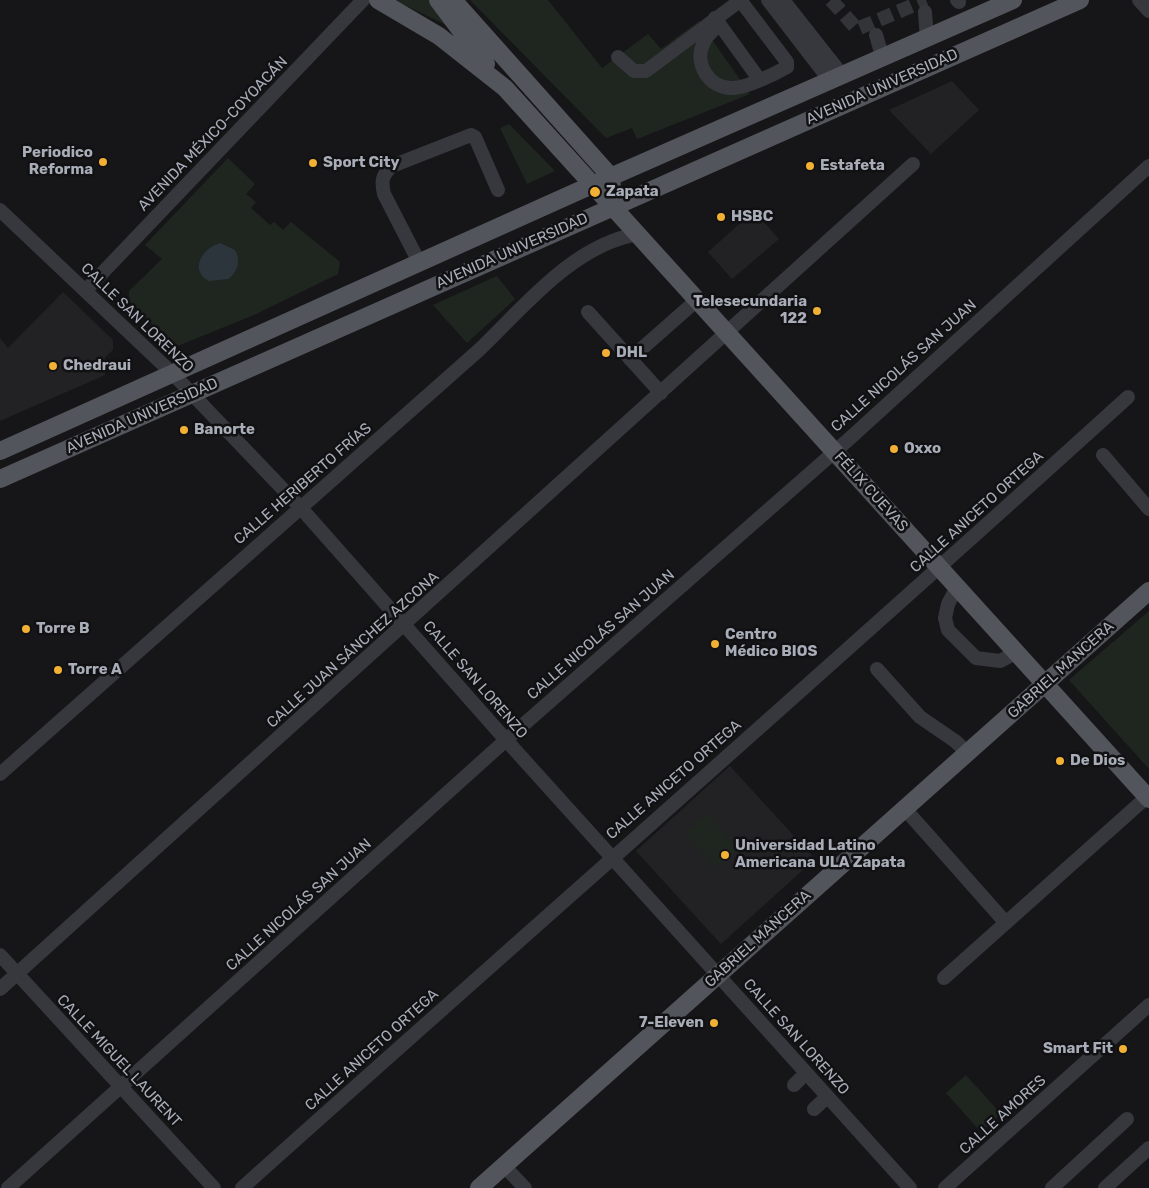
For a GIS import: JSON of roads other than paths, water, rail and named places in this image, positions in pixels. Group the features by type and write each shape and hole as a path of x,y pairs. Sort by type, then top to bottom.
{"main road":[{"path":"378,0 439,36 505,88"},
{"path":"438,0 505,88"},
{"path":"453,0 614,176 613,208"},
{"name":"AVENIDA UNIVERSIDAD","path":"0,451 419,262 883,59 1013,0"},
{"name":"AVENIDA UNIVERSIDAD","path":"0,479 1080,0"},
{"name":"FÉLIX CUEVAS","path":"505,88 1046,683 1148,798"},
{"name":"GABRIEL MANCERA","path":"480,1188 1149,591"}],"street":[{"name":"AVENIDA MÉXICO-COYOACÁN","path":"86,290 363,0"},
{"path":"462,0 614,176"},
{"path":"618,57 634,71 646,71 717,21 741,0 787,62 785,68 740,87 727,88 717,85 706,75 700,59 702,47 717,21"},
{"path":"768,0 837,79"},
{"path":"784,0 837,79"},
{"path":"1139,0 1149,11"},
{"path":"925,12 927,39"},
{"path":"717,21 759,79"},
{"path":"876,34 883,59"},
{"path":"419,262 384,194 381,183 384,173 392,166 471,135 475,137 498,190"},
{"name":"CALLE JUAN SÁNCHEZ AZCONA","path":"0,989 913,164"},
{"name":"CALLE NICOLÁS SAN JUAN","path":"8,1188 122,1088 506,740 834,452 1149,166"},
{"name":"CALLE SAN LORENZO","path":"0,210 173,374 300,507 611,858 910,1188"},
{"name":"CALLE HERIBERTO FRÍAS","path":"0,774 479,350 570,266 617,238 636,234"},
{"path":"630,358 697,300"},
{"path":"588,312 661,393"},
{"name":"CALLE ANICETO ORTEGA","path":"242,1188 611,858 940,568 1128,398"},
{"path":"1103,455 1149,508"},
{"path":"957,587 948,604 945,618 948,630 976,658 1000,662 1017,652"},
{"path":"877,668 920,716 955,741 968,753"},
{"path":"944,978 1148,798"},
{"path":"904,809 1006,923"},
{"name":"CALLE MIGUEL LAURENT","path":"0,955 214,1188"},
{"name":"CALLE AMORES","path":"945,1188 1149,1005"},
{"path":"794,1085 806,1073"},
{"path":"814,1109 827,1097"},
{"path":"1052,1188 1127,1119"},
{"path":"1105,1188 1149,1148"},
{"path":"504,1166 525,1188"}],"tunnel":[{"path":"831,0 857,29 926,0"}],"place":[{"name":"Periodico Reforma","path":"103,162"},
{"name":"Sport City","path":"313,163"},
{"name":"Estafeta","path":"810,166"},
{"name":"Zapata","path":"595,192"},
{"name":"HSBC","path":"721,217"},
{"name":"Telesecundaria 122","path":"817,311"},
{"name":"DHL","path":"606,353"},
{"name":"Chedraui","path":"53,366"},
{"name":"Banorte","path":"184,430"},
{"name":"Oxxo","path":"894,449"},
{"name":"Torre B","path":"26,629"},
{"name":"Centro Médico BIOS","path":"715,644"},
{"name":"Torre A","path":"58,670"},
{"name":"De Dios","path":"1060,761"},
{"name":"Universidad Latino Americana ULA Zapata","path":"725,855"},
{"name":"7-Eleven","path":"714,1023"},
{"name":"Smart Fit","path":"1123,1049"}]}
